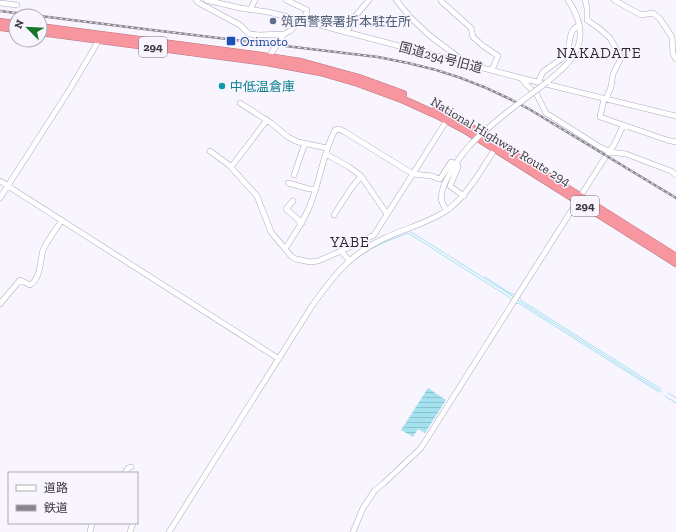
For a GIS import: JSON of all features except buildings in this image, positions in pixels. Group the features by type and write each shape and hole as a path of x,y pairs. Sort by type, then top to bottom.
{"highway":[{"name":"National Highway Route 294","path":"48,28 267,60 313,71 358,83 404,100 448,120 496,147"},
{"name":"National Highway Route 294","path":"48,33 267,60 301,62 359,78 390,89 450,116 676,262"},
{"name":"National Highway Route 294","path":"579,199 676,257"}],"street":[{"path":"196,0 240,25 249,34 266,36 284,34 290,31 302,20 308,10 286,0"},
{"name":"国道294号旧道","path":"206,0 228,6 268,12 302,20 469,65 676,116"},
{"path":"250,10 255,0"},
{"path":"348,33 352,20 368,0"},
{"path":"396,0 412,19 429,35 469,65"},
{"path":"441,0 471,28 473,37 482,46 498,56 492,70"},
{"path":"447,210 442,202 443,185 471,144 492,124 568,64 576,53 580,40 580,26 568,0"},
{"path":"584,0 587,8 587,20 610,38 620,56 620,60 614,74 611,87 605,99 600,118 676,142"},
{"path":"614,0 641,15 653,13 672,37 673,54 676,59"},
{"path":"1,2 17,5"},
{"path":"538,82 543,72 567,53 573,29 580,26"},
{"path":"267,60 284,34"},
{"path":"0,198 70,89 99,40"},
{"path":"522,78 537,95 546,112 600,147 610,152 626,154 671,171 676,175"},
{"path":"240,103 267,120 288,137 298,142 327,148"},
{"path":"231,167 267,120"},
{"path":"210,151 231,167 257,196 271,232 291,256 296,259 310,262 318,261 374,235 448,120"},
{"path":"353,532 363,508 375,490 421,448 606,156 610,152 623,126"},
{"path":"285,249 302,223 313,198 327,148 335,130 339,129 413,174 432,176 440,179 452,162"},
{"path":"294,175 305,143"},
{"path":"169,532 280,359 312,306 327,285 349,260 364,249 385,237 429,220 447,210 469,190 496,147"},
{"path":"326,154 349,167 361,176 387,214"},
{"path":"458,166 450,186 464,196"},
{"path":"334,215 361,176"},
{"path":"0,181 280,359"},
{"path":"288,183 309,189 316,189"},
{"path":"293,201 286,209 302,223"},
{"path":"0,304 20,280 30,285 32,284 38,275 44,249 62,220"},
{"path":"341,251 349,260"},
{"path":"126,472 131,467 132,472"}],"water":[{"path":"428,388 446,400 425,433 418,429 413,437 401,430"}],"waterway":[{"path":"411,232 514,297"},
{"path":"354,260 371,249 408,233 509,297 512,301"},
{"path":"485,277 515,295"},
{"path":"520,298 522,301 661,389"},
{"path":"517,300 662,392"},
{"path":"516,303 520,304 659,392"},
{"path":"668,393 676,398"},
{"path":"665,396 676,403"}],"railway":[{"path":"0,11 378,57 440,71 500,94 529,109 676,198"}],"place":[{"name":"筑西警察署折本駐在所","path":"273,21"},
{"name":"Orimoto","path":"231,41"},
{"name":"中低温倉庫","path":"222,86"}],"district":[{"name":"NAKADATE","path":"599,53"},
{"name":"YABE","path":"350,242"}]}
